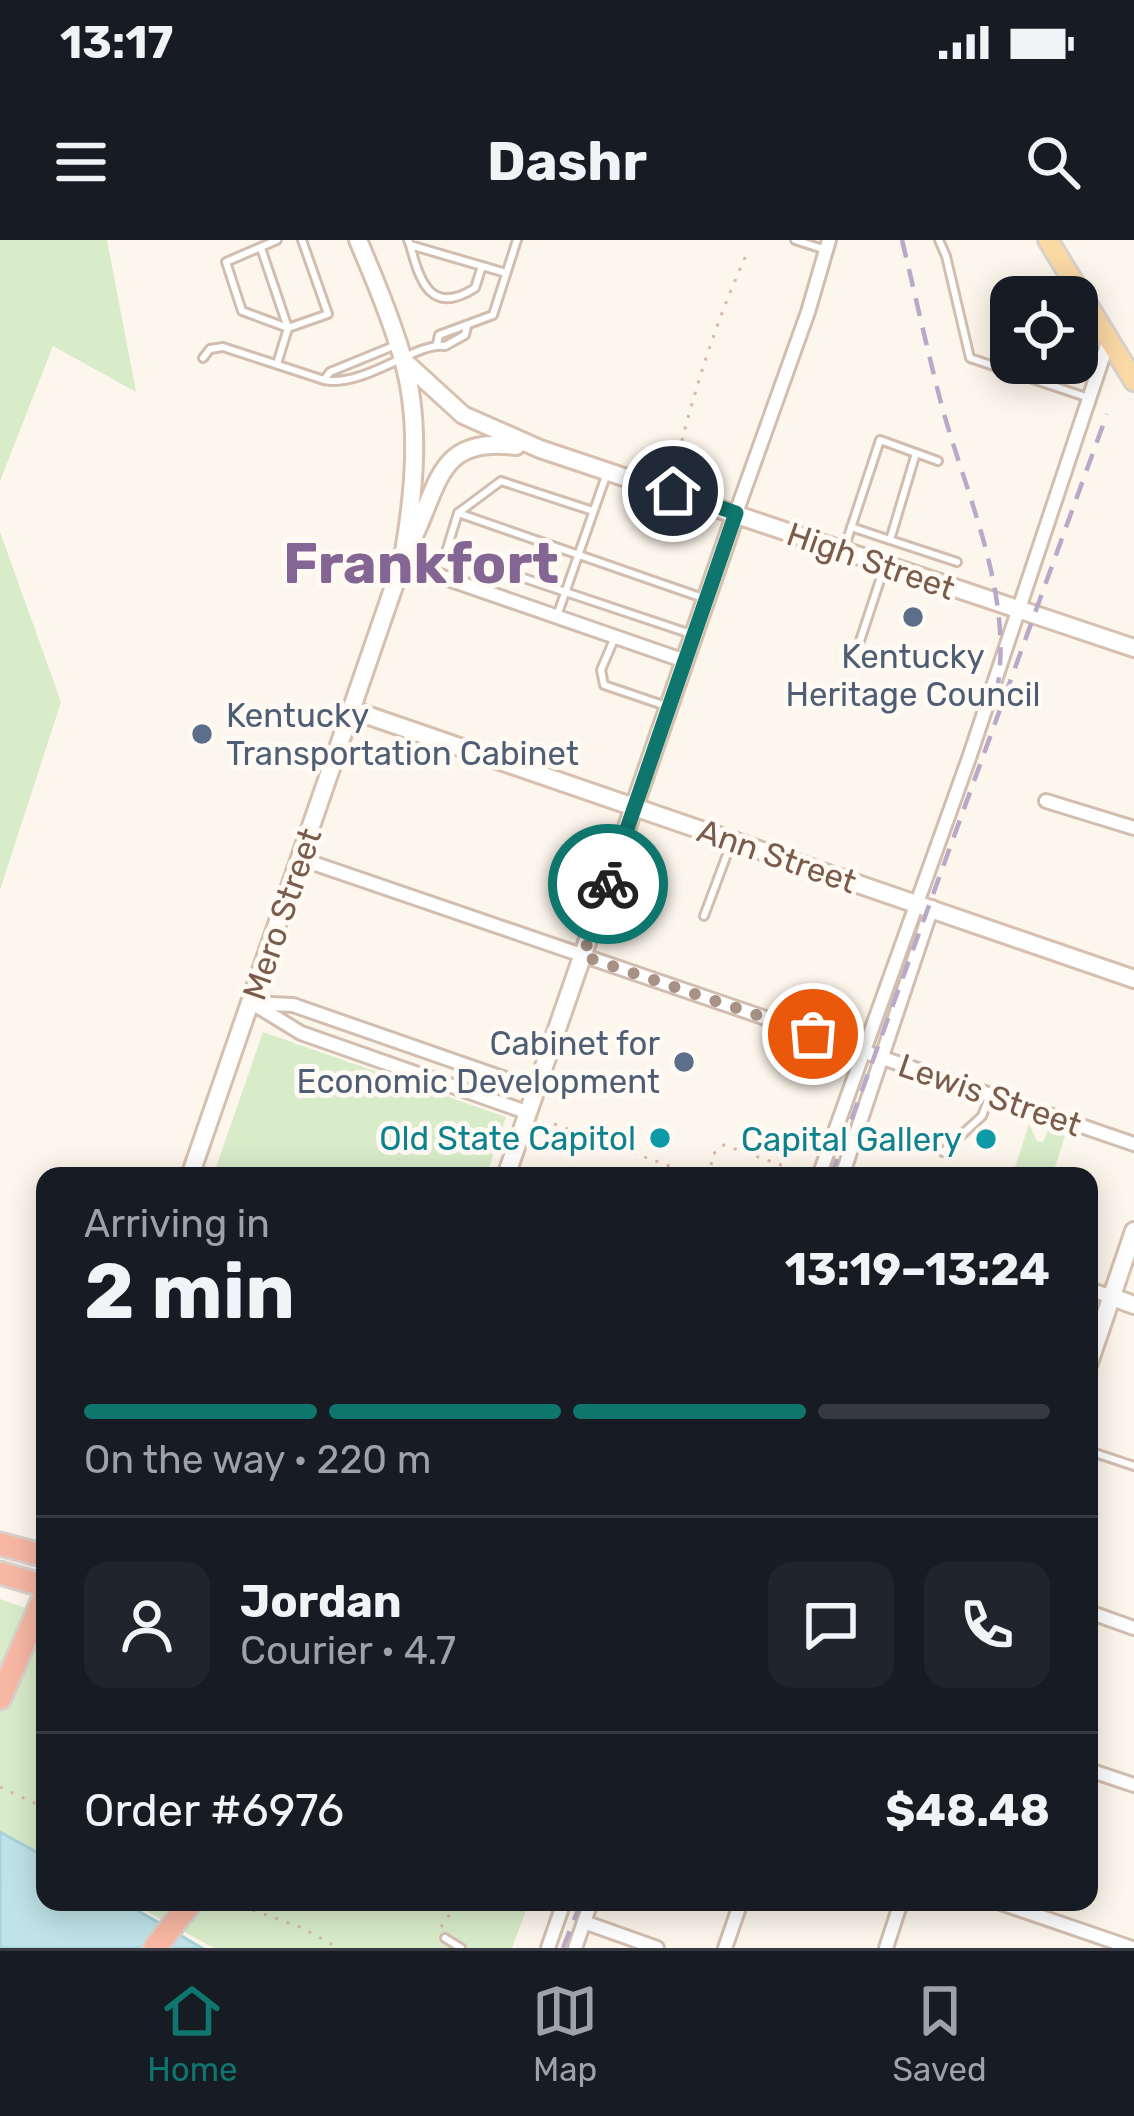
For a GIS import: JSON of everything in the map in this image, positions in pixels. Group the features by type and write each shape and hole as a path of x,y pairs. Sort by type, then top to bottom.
{"highway":[{"path":"0,1544 36,1554"},
{"path":"0,1574 36,1587"},
{"path":"0,1698 36,1613"},
{"path":"155,1948 184,1911"}],"main road":[{"path":"358,240 401,352"},
{"path":"1048,240 1134,382"},
{"name":"Mero Street","path":"193,1167 402,563 412,509 413,441 401,352"},
{"name":"High Street","path":"401,352 463,415 540,448 1134,648"},
{"name":"High Street","path":"402,563 443,470 455,454 482,443 540,448"},
{"path":"509,1167 736,513"},
{"name":"Ann Street","path":"352,710 924,902 1134,979"},
{"path":"1098,1337 1134,1231"},
{"path":"1112,1297 1134,1304"}],"street":[{"path":"736,513 828,245"},
{"path":"845,1167 883,1058 924,902 1017,610 1109,339"},
{"path":"402,563 685,661"},
{"path":"1046,801 1134,828"},
{"name":"Lewis Street","path":"302,860 1134,1144"},
{"path":"822,1167 924,902"},
{"path":"251,1003 292,1005 537,1090"},
{"path":"251,1003 301,1033 529,1113"},
{"path":"1098,1292 1112,1297"},
{"path":"1098,1615 1134,1628"},
{"path":"1098,1773 1134,1785"},
{"path":"548,1948 561,1911"},
{"path":"575,1948 588,1911"},
{"path":"725,1948 738,1911"},
{"path":"886,1948 898,1911"},
{"path":"1024,1911 1132,1948"},
{"path":"584,1922 657,1948"}],"lane":[{"path":"277,240 226,262 242,310 288,328 328,314 302,240"},
{"path":"324,380 330,372 436,344 440,335 493,315 517,240"},
{"path":"795,240 828,245"},
{"path":"939,240 970,358 1089,398"},
{"path":"409,243 506,273"},
{"path":"409,243 419,280 430,293 443,298 460,298 476,288 482,266"},
{"path":"260,248 288,328 277,364"},
{"path":"203,358 210,349 223,347 338,383 401,352"},
{"path":"844,550 880,440 938,461"},
{"path":"890,540 916,454"},
{"path":"557,617 608,470"},
{"path":"593,511 501,481 458,513 446,552 694,635"},
{"path":"458,513 706,599"},
{"path":"851,527 957,562"},
{"path":"856,652 885,565"},
{"path":"615,637 601,670 604,685 669,707"},
{"path":"704,916 732,841"},
{"path":"944,1152 982,1116 991,1095"},
{"path":"1098,1454 1134,1466"},
{"path":"445,1938 461,1948"}],"path":[{"path":"672,478 701,364 748,251"},
{"path":"554,1124 672,1167"},
{"path":"711,1167 712,1155 724,1145 788,1167"},
{"path":"0,1787 36,1804"},
{"path":"255,1911 339,1948"},
{"path":"441,1928 452,1912"}],"green space":[{"path":"0,240 107,240 136,392 53,346 0,481"},
{"path":"0,532 61,702 0,890"},
{"path":"263,1032 506,1117 489,1167 216,1167"},
{"path":"1029,1124 1037,1141 1043,1142 1048,1130 1065,1136 1055,1167 1015,1167"},
{"path":"0,1599 36,1612 36,1850 0,1832"},
{"path":"146,1911 526,1911 512,1948 214,1948"}],"water":[{"path":"0,1832 36,1852 36,1911 138,1911 202,1948 0,1948"}],"railway":[{"path":"902,240 941,403 992,577 1001,649 998,684"},
{"path":"834,1167 1107,414"},
{"path":"563,1948 577,1911"}],"way so far":[{"path":"608,884 583,956 813,1034"}],"place":[{"name":"Kentucky Heritage Council","path":"913,617"},
{"name":"Kentucky Transportation Cabinet","path":"202,734"},
{"name":"Cabinet for Economic Development","path":"684,1062"},
{"name":"Old State Capitol","path":"660,1138"},
{"name":"Capital Gallery","path":"986,1139"}],"district":[{"name":"Frankfort","path":"421,563"}],"route":[{"path":"608,884 736,513 673,491"}]}
